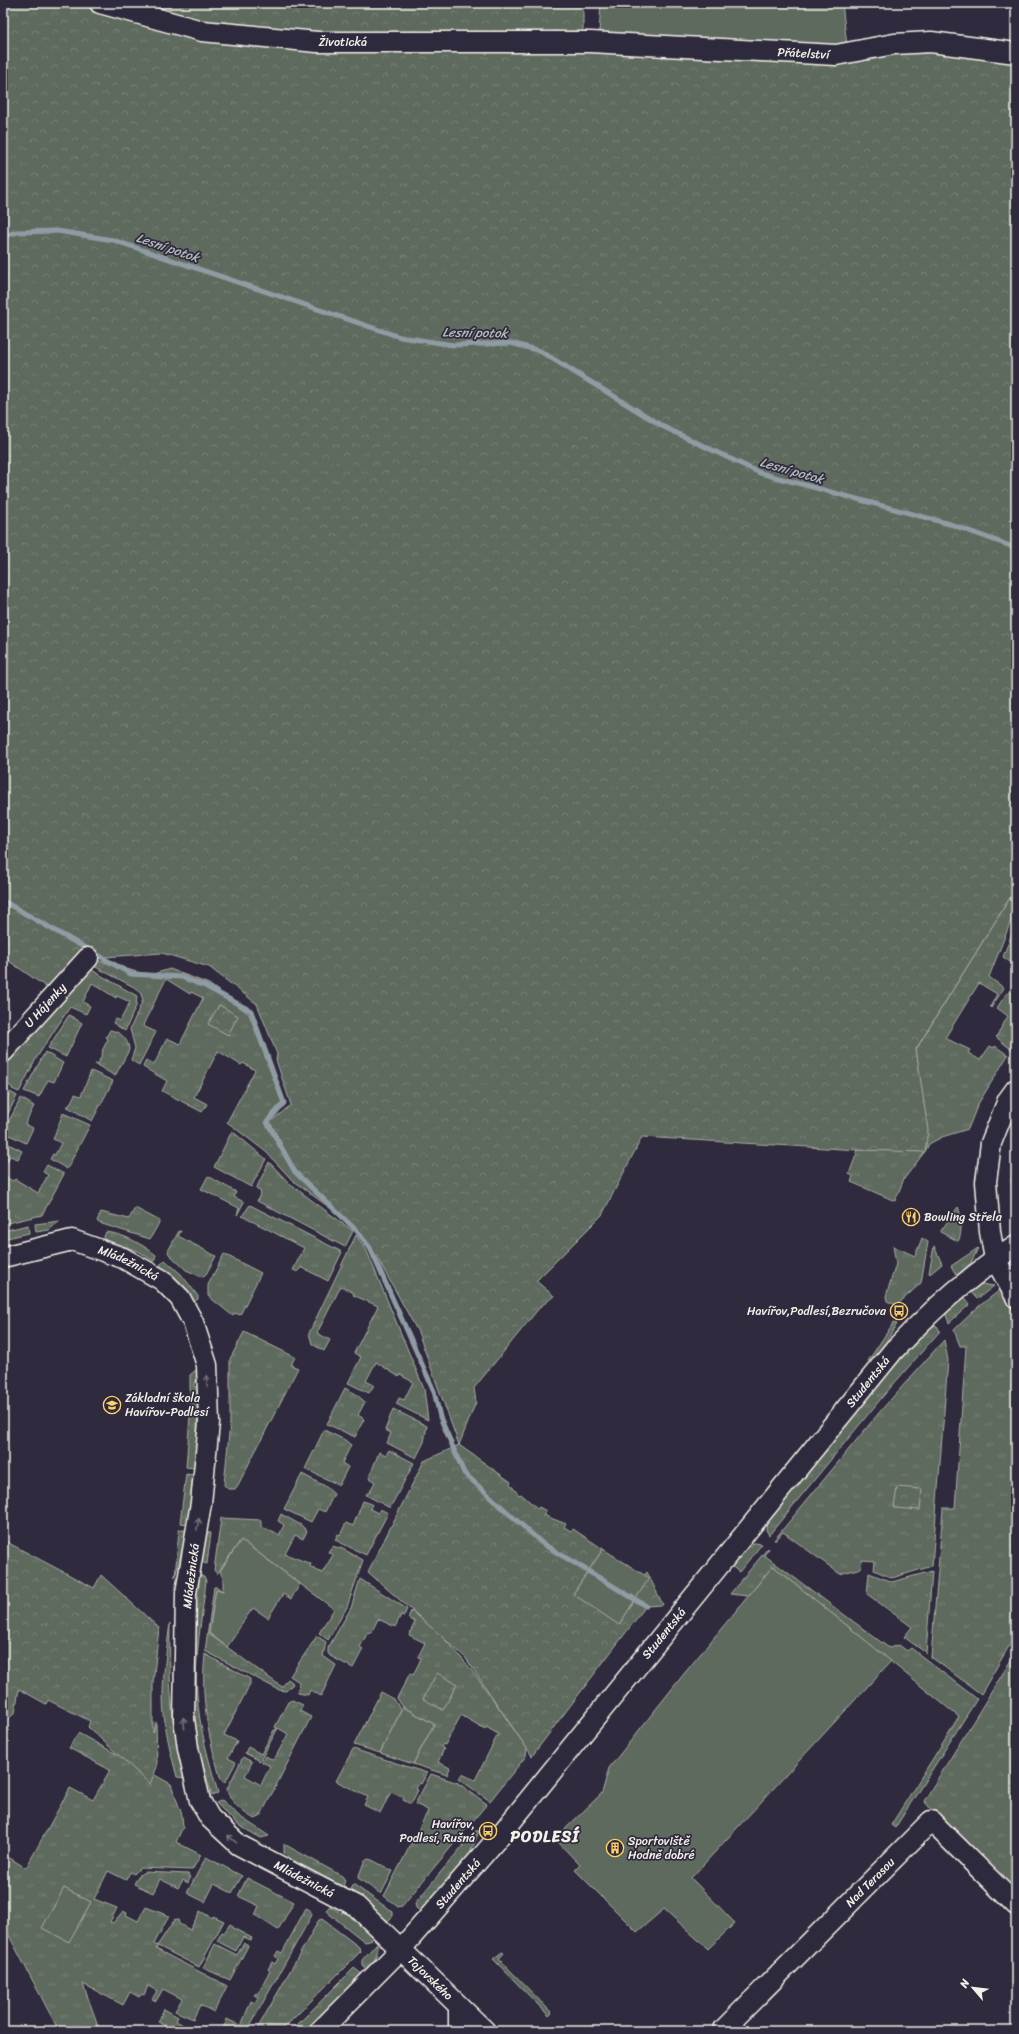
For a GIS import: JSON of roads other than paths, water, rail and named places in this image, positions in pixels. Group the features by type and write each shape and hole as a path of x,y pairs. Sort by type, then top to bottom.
{"street":[{"name":"Životická","path":"100,3 202,31 317,42 590,42"},
{"name":"Přátelství","path":"590,42 836,55 894,44 931,42 1016,53"},
{"name":"U Hájenky","path":"3,1052 88,958"},
{"path":"1016,1089 1008,1100 992,1143 986,1182 990,1232 995,1259 1016,1297"},
{"name":"Mládežnická","path":"3,1256 72,1240 123,1258 162,1280 180,1298 193,1322 207,1365 209,1423 202,1503 186,1593 184,1719 188,1748 200,1801 210,1818 239,1845 265,1860 356,1906 401,1949"},
{"name":"Studentská","path":"320,2031 401,1949 497,1839 893,1351 944,1299 995,1259 1016,1246"},
{"name":"Nad Terasou","path":"724,2029 931,1821 1016,1905"},
{"name":"Tajovského","path":"401,1949 485,2031"},
{"name":"Tajovského","path":"459,2007 459,2031"}],"waterway":[{"name":"Lesní potok","path":"3,236 18,232 57,231 113,240 400,337 454,345 511,343 540,351 664,427 760,473 950,524 1016,548"},
{"path":"3,901 131,974 181,977 205,986 251,1011 284,1103 267,1122 295,1172 357,1231 370,1248 434,1391 440,1417 464,1473 543,1544 646,1606"}],"place":[{"name":"Bowling Střela","path":"911,1217"},
{"name":"Havířov,Podlesí,Bezručova","path":"899,1311"},
{"name":"Základní škola Havířov-Podlesí","path":"112,1405"},
{"name":"Havířov, Podlesí, Rušná","path":"488,1831"},
{"name":"Sportoviště Hodně dobré","path":"615,1848"}],"district":[{"name":"PODLESÍ","path":"545,1836"}]}
